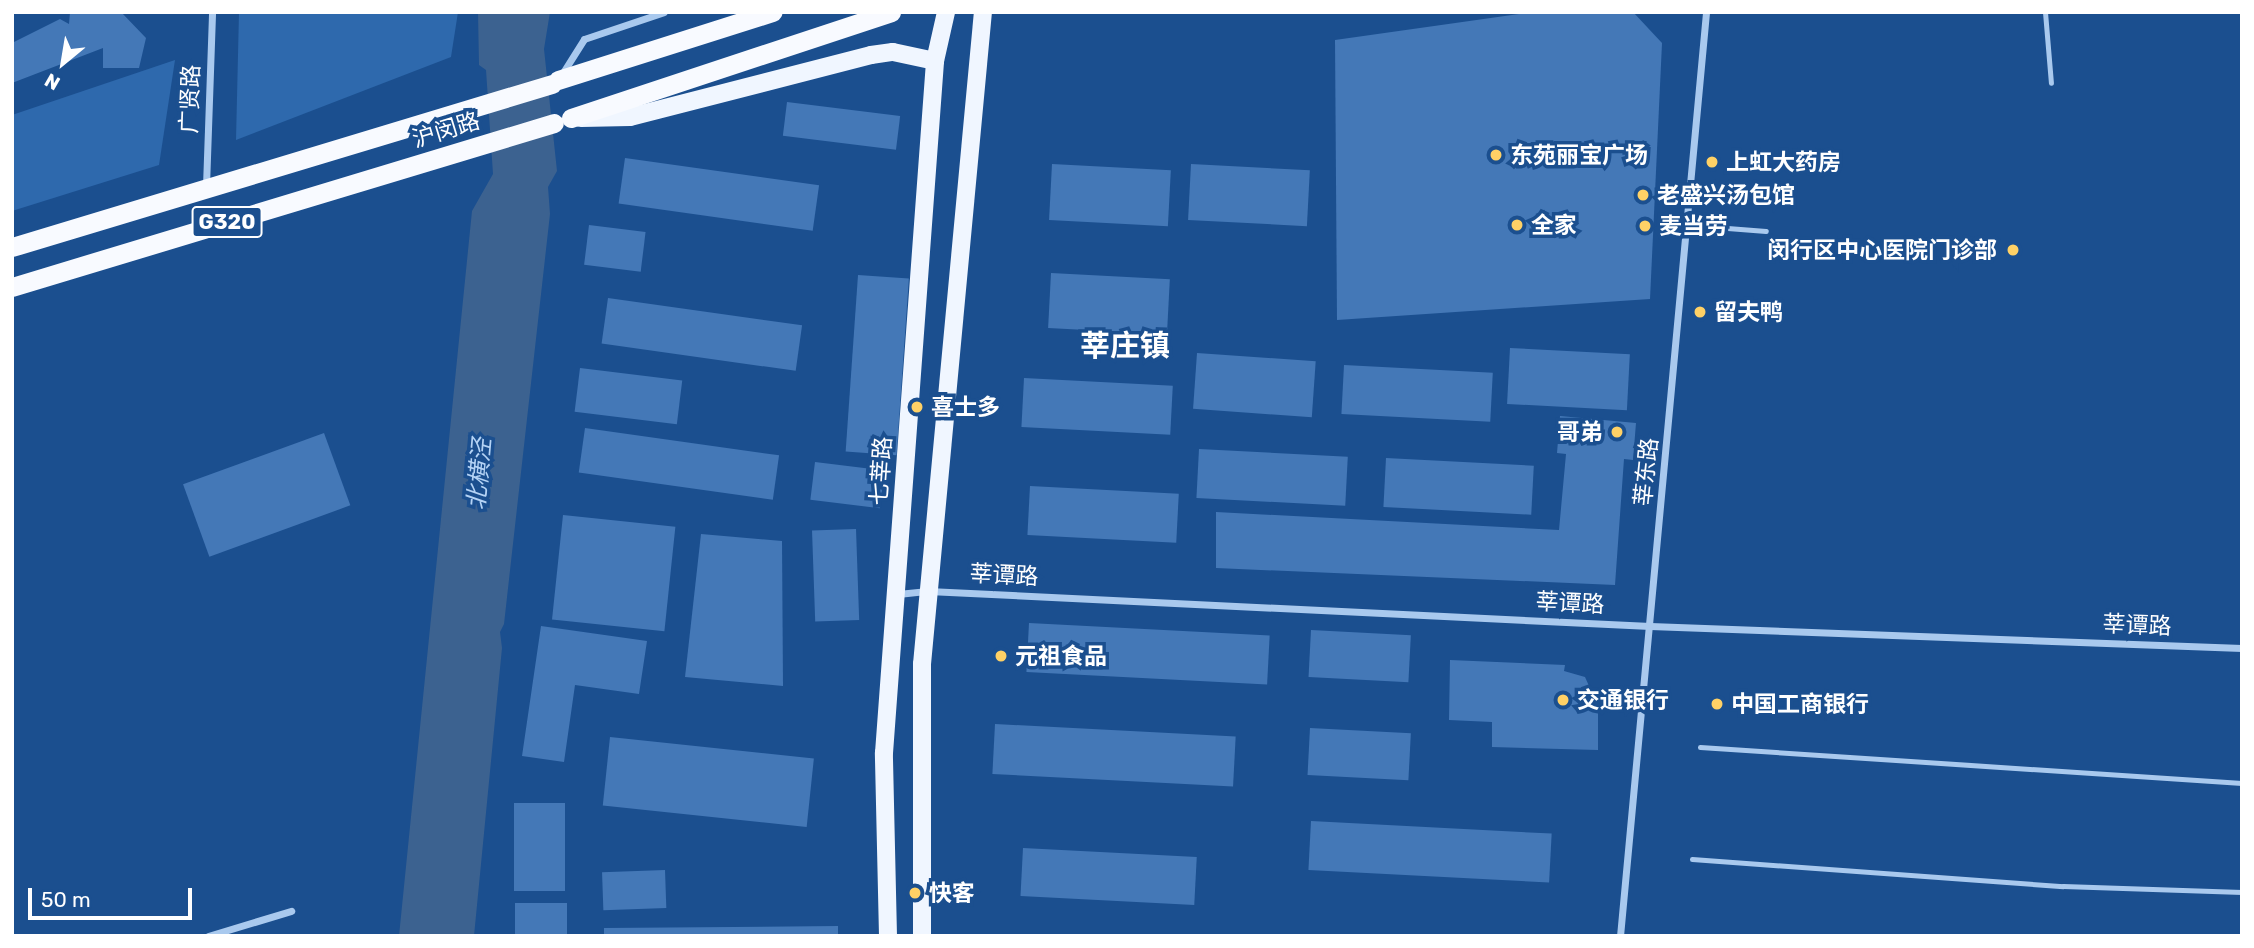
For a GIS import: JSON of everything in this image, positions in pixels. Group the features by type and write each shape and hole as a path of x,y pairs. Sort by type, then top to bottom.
{"highway":[{"name":"沪闵路","path":"12,247 555,82 772,12"},
{"name":"沪闵路","path":"12,287 563,120 891,12"}],"main road":[{"name":"七莘路","path":"888,936 884,753 936,61 947,12"},
{"path":"922,936 922,664 983,12"},
{"path":"563,120 630,117 893,52 936,61"}],"street":[{"name":"广贤路","path":"206,188 212,12"},
{"path":"555,82 584,39 664,12"},
{"name":"莘东路","path":"1620,936 1689,225 1706,12"},
{"name":"莘谭路","path":"898,594 928,591 1650,626 2242,648"},
{"path":"208,936 292,911"}],"lane":[{"path":"2045,12 2051,83"},
{"path":"1689,225 1766,231"},
{"path":"1700,747 2242,783"},
{"path":"1692,859 2063,886 2242,892"}],"shaded area":[{"path":"239,12 458,12 451,57 236,140"},
{"path":"175,60 159,165 12,211 12,115"}],"water":[{"name":"北横泾","path":"478,12 550,12 544,49 557,171 548,187 550,214 504,624 500,632 502,648 474,936 399,936 472,211 493,174 486,70 479,65"}],"building":[{"path":"70,12 121,12 146,38 139,68 103,68 103,48 12,83 12,43 60,19 69,24"},
{"name":"东苑丽宝广场","path":"1533,12 1633,12 1662,43 1650,299 1337,320 1335,40"},
{"path":"787,102 900,116 896,150 783,136"},
{"path":"625,158 819,185 813,231 619,204"},
{"path":"1052,164 1171,170 1168,226 1049,220"},
{"path":"1191,164 1310,170 1307,226 1188,220"},
{"path":"589,225 646,232 641,272 584,265"},
{"path":"1051,273 1170,279 1167,334 1048,328"},
{"path":"858,275 909,279 897,455 846,452"},
{"path":"608,298 802,325 796,371 602,344"},
{"path":"1510,348 1630,354 1627,410 1507,404"},
{"path":"1197,353 1316,361 1312,417 1193,409"},
{"path":"1344,365 1493,373 1490,422 1341,414"},
{"path":"580,368 682,381 677,424 575,412"},
{"path":"1024,378 1173,386 1170,435 1021,427"},
{"path":"1560,416 1636,423 1633,460 1624,459 1615,585 1216,568 1216,512 1559,530 1566,454 1557,453"},
{"path":"585,428 779,455 773,500 579,473"},
{"path":"324,433 350,505 209,557 183,484"},
{"path":"1199,449 1348,457 1345,506 1196,498"},
{"path":"1386,458 1534,466 1531,515 1383,507"},
{"path":"815,462 884,471 880,508 810,500"},
{"path":"1030,486 1179,494 1176,543 1027,535"},
{"path":"563,515 675,527 664,631 552,619"},
{"path":"856,529 859,620 815,621 812,531"},
{"path":"701,534 782,541 783,686 685,677"},
{"path":"1029,623 1270,636 1267,685 1026,672"},
{"path":"541,626 647,641 639,694 575,685 564,762 522,756"},
{"path":"1311,630 1411,635 1408,682 1309,677"},
{"path":"1450,660 1565,665 1564,671 1585,677 1598,706 1598,750 1492,747 1492,722 1449,720"},
{"path":"995,724 1236,737 1233,787 992,774"},
{"path":"1310,728 1411,733 1408,780 1308,775"},
{"path":"610,737 814,758 807,827 603,806"},
{"path":"514,803 565,803 565,891 514,891"},
{"path":"1311,821 1552,834 1549,883 1308,870"},
{"path":"1023,848 1197,857 1194,905 1020,896"},
{"path":"665,870 666,908 603,910 602,872"},
{"path":"515,903 567,903 567,936 515,936"},
{"path":"838,926 838,936 604,936 604,928"}],"place":[{"name":"东苑丽宝广场","path":"1496,155"},
{"name":"上虹大药房","path":"1712,162"},
{"name":"老盛兴汤包馆","path":"1643,195"},
{"name":"全家","path":"1517,225"},
{"name":"麦当劳","path":"1645,226"},
{"name":"闵行区中心医院门诊部","path":"2013,250"},
{"name":"留夫鸭","path":"1700,312"},
{"name":"喜士多","path":"917,407"},
{"name":"哥弟","path":"1617,432"},
{"name":"元祖食品","path":"1001,656"},
{"name":"交通银行","path":"1563,700"},
{"name":"中国工商银行","path":"1717,704"},
{"name":"快客","path":"915,893"}],"district":[{"name":"莘庄镇","path":"1125,346"}]}
